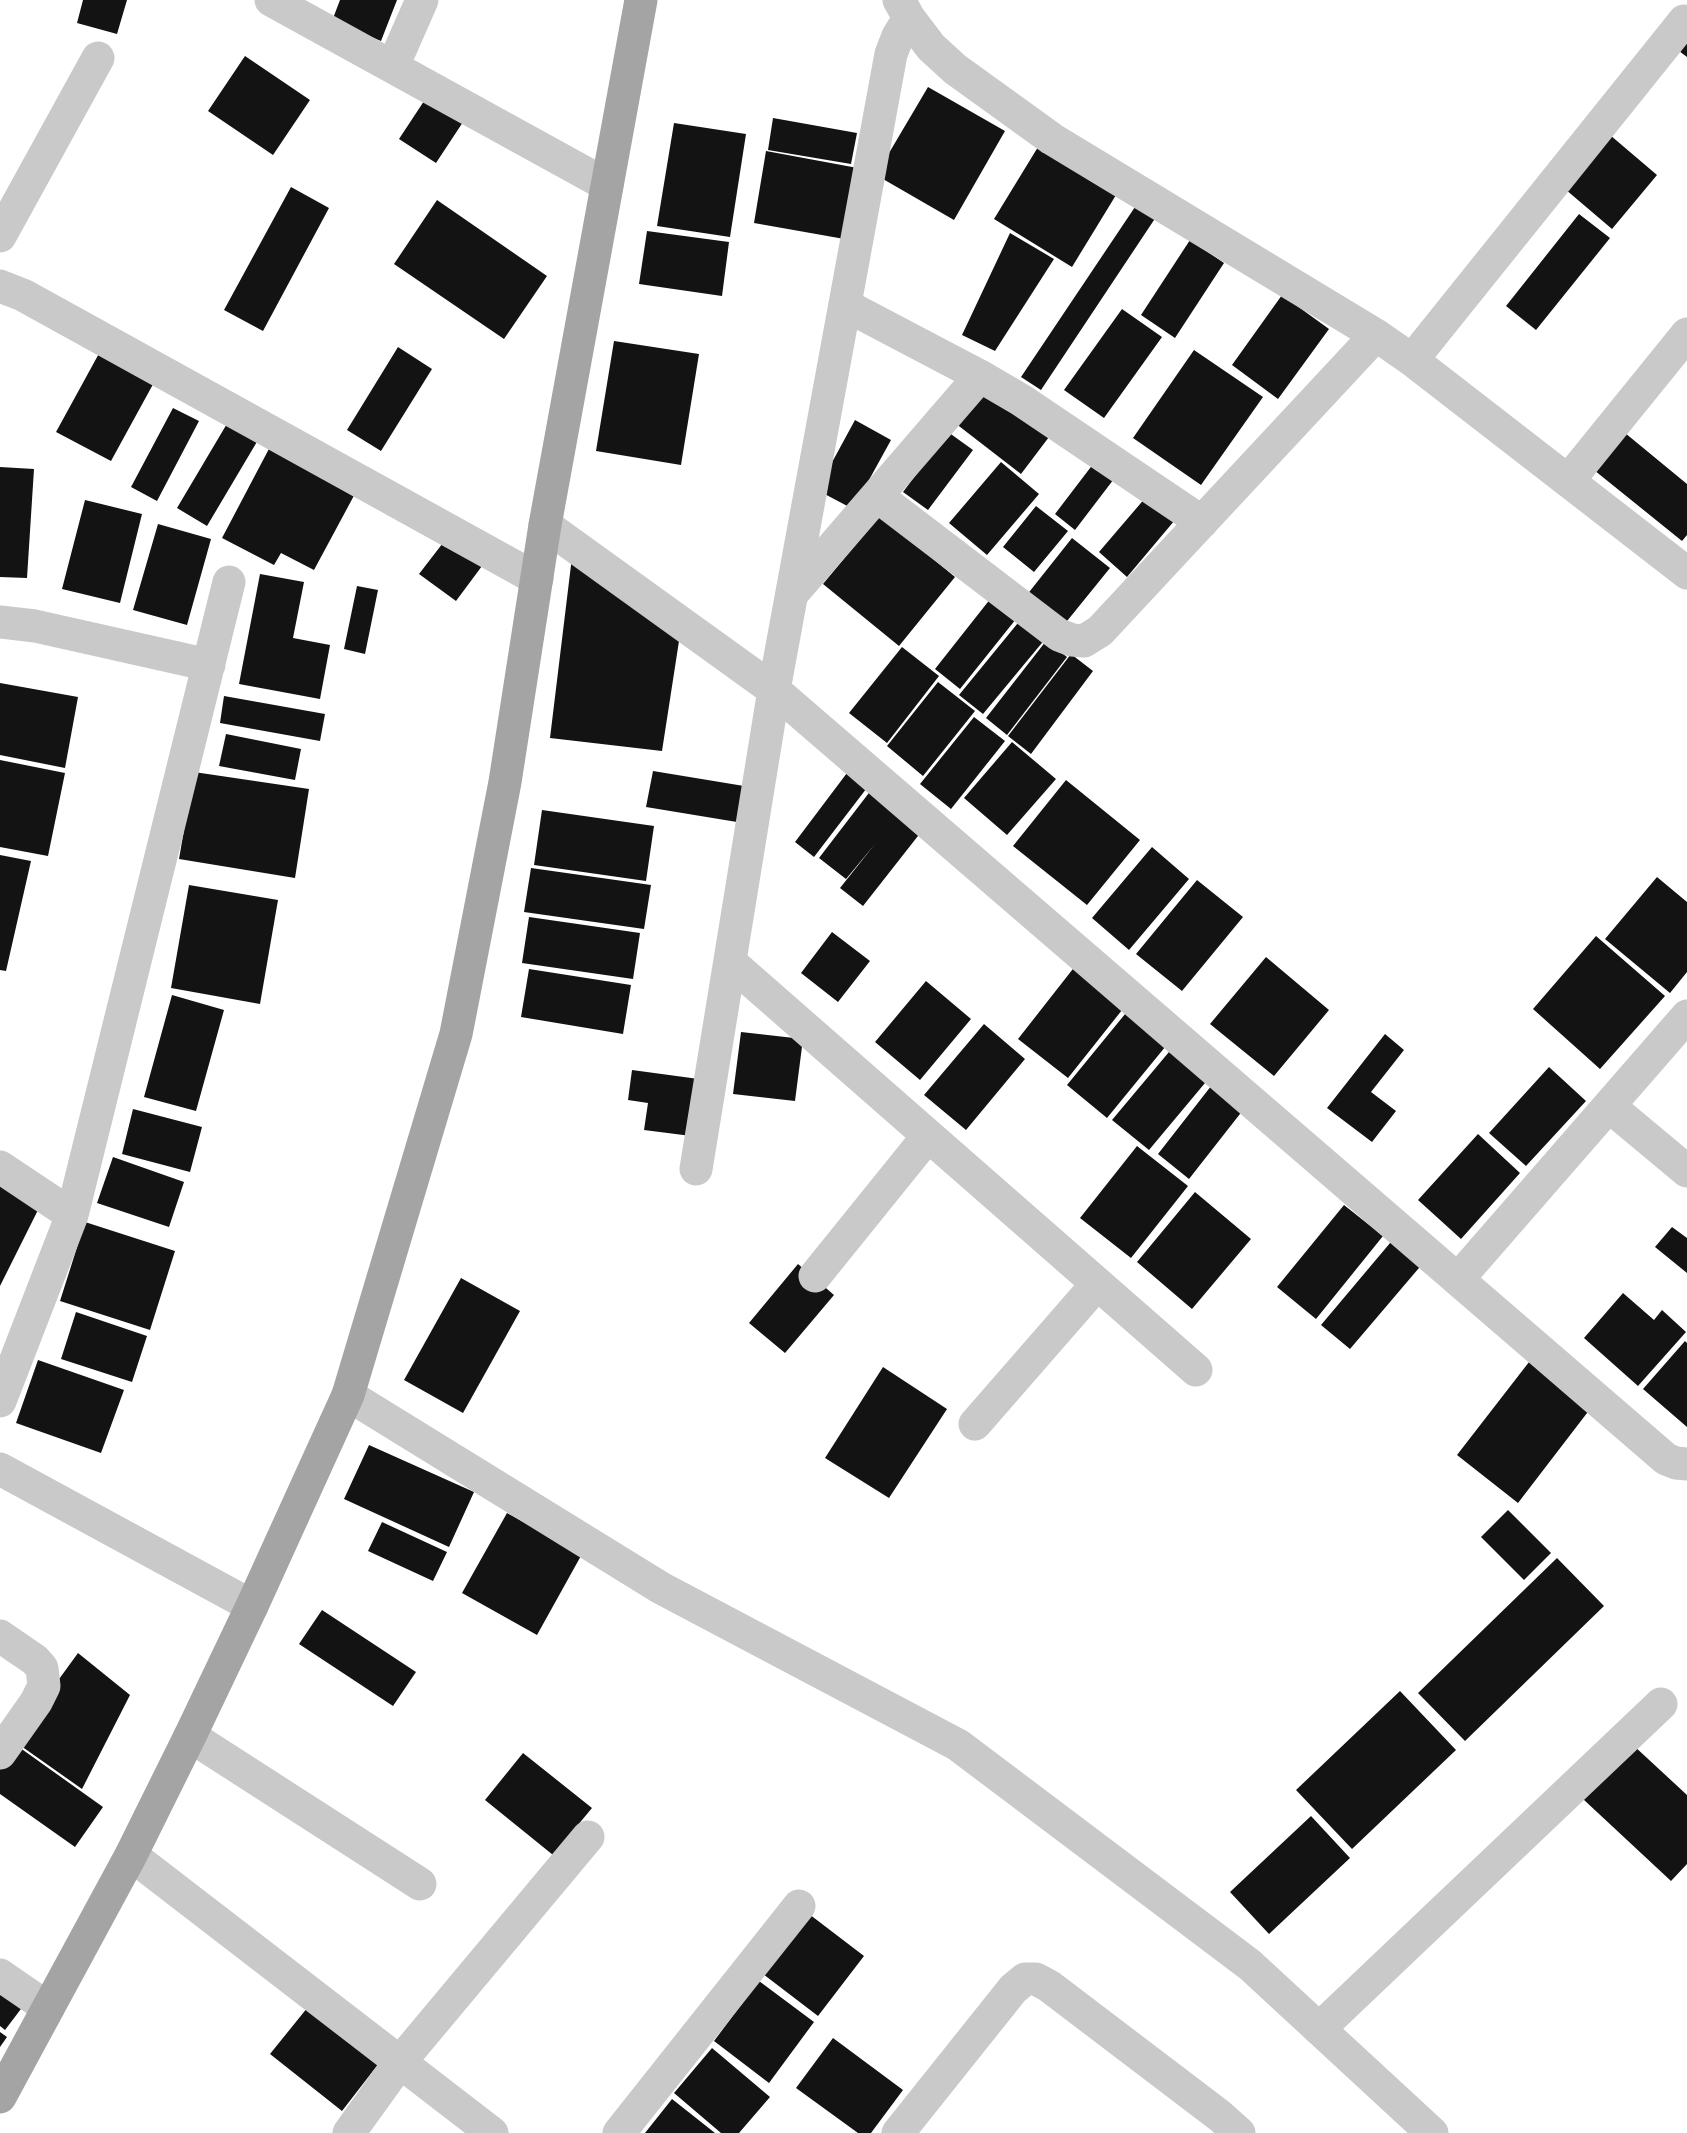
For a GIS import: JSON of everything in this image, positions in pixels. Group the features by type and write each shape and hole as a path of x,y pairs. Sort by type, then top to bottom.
{"main road":[{"path":"0,2097 131,1855 190,1736 348,1395 456,1035 505,782 545,525 641,0"}],"street":[{"path":"270,0 607,185"},
{"path":"393,66 422,0"},
{"path":"696,1169 774,690 891,54 904,9"},
{"path":"904,9 931,47 955,69 1052,139 1376,335 1412,360 1687,573"},
{"path":"1412,360 1684,21"},
{"path":"0,236 98,58"},
{"path":"0,285 23,295 537,579"},
{"path":"844,305 981,376 1064,427 1202,522"},
{"path":"1568,481 1687,334"},
{"path":"877,496 1059,635 1072,640 1084,641 1100,631 1376,335"},
{"path":"791,596 981,376"},
{"path":"545,525 774,690 1666,1459 1687,1464"},
{"path":"0,1401 72,1215 229,582"},
{"path":"0,622 35,626 209,665"},
{"path":"730,962 1196,1370"},
{"path":"1458,1279 1687,1016"},
{"path":"1609,1106 1687,1171"},
{"path":"815,1276 928,1136"},
{"path":"0,1167 72,1215"},
{"path":"975,1425 1097,1284"},
{"path":"348,1395 661,1588 958,1745 1250,1965 1432,2133"},
{"path":"0,1469 252,1606"},
{"path":"0,1636 35,1660 42,1668 44,1686 36,1702 0,1753"},
{"path":"1319,2029 1661,1704"},
{"path":"190,1736 420,1884"},
{"path":"349,2133 400,2061 588,1838"},
{"path":"131,1855 492,2133"},
{"path":"619,2133 798,1906"},
{"path":"0,1975 48,2008"},
{"path":"898,2133 1013,1989 1025,1979 1036,1979 1049,1986 1222,2127"}],"building":[{"path":"83,0 127,0 117,34 77,23"},
{"path":"340,0 397,0 381,41 332,21"},
{"path":"1687,25 1687,57 1671,45"},
{"path":"245,56 310,100 273,155 208,111"},
{"path":"928,87 1005,131 954,220 876,175"},
{"path":"428,95 465,119 436,163 399,139"},
{"path":"773,118 857,133 851,164 768,150"},
{"path":"674,123 746,134 730,237 657,226"},
{"path":"1610,135 1657,175 1612,229 1565,189"},
{"path":"1038,147 1116,195 1072,267 994,219"},
{"path":"766,151 863,169 850,240 754,223"},
{"path":"291,187 329,208 263,331 224,310"},
{"path":"437,200 547,276 504,339 394,264"},
{"path":"1137,204 1156,217 1041,390 1021,377"},
{"path":"1579,214 1610,238 1536,330 1506,306"},
{"path":"647,231 729,242 722,296 639,284"},
{"path":"1010,233 1054,259 995,351 962,335"},
{"path":"1190,240 1224,263 1175,338 1141,315"},
{"path":"1282,295 1329,329 1278,399 1232,365"},
{"path":"1122,309 1162,337 1104,418 1064,390"},
{"path":"614,341 699,354 681,465 596,451"},
{"path":"398,347 432,369 381,451 347,430"},
{"path":"102,348 157,377 111,461 56,432"},
{"path":"1194,350 1263,397 1201,485 1133,438"},
{"path":"983,387 1049,437 1021,474 955,423"},
{"path":"173,408 199,421 157,501 131,487"},
{"path":"855,420 891,440 853,509 817,490"},
{"path":"228,422 258,440 207,526 177,508"},
{"path":"1619,428 1687,484 1687,535 1682,541 1589,466"},
{"path":"948,432 973,450 928,510 903,492"},
{"path":"271,445 357,490 314,570 281,553 274,565 222,538"},
{"path":"1100,455 1120,471 1075,530 1055,514"},
{"path":"1001,462 1039,494 987,555 949,523"},
{"path":"0,467 34,469 27,578 0,577"},
{"path":"1152,490 1180,514 1127,577 1099,552"},
{"path":"85,500 142,514 120,603 62,589"},
{"path":"1036,506 1068,531 1034,572 1003,547"},
{"path":"880,515 955,577 899,646 823,584"},
{"path":"158,524 211,539 187,625 133,610"},
{"path":"1072,538 1110,568 1063,626 1026,596"},
{"path":"446,539 482,566 456,601 419,574"},
{"path":"572,557 679,641 662,751 550,738"},
{"path":"260,574 304,582 293,638 330,645 320,699 239,684"},
{"path":"357,586 378,590 365,654 344,649"},
{"path":"991,598 1016,619 960,689 935,669"},
{"path":"1022,618 1046,638 983,714 959,695"},
{"path":"1046,641 1067,657 1007,735 986,718"},
{"path":"902,647 939,676 887,743 849,713"},
{"path":"1071,654 1093,671 1031,754 1008,736"},
{"path":"938,682 975,711 923,776 887,746"},
{"path":"0,683 78,697 65,768 0,755"},
{"path":"224,696 325,714 320,741 220,723"},
{"path":"974,717 1005,741 951,809 920,784"},
{"path":"226,734 301,749 295,780 219,766"},
{"path":"1012,742 1056,779 1007,835 964,798"},
{"path":"0,760 65,773 48,856 0,847"},
{"path":"853,765 873,780 814,857 795,842"},
{"path":"653,771 750,787 743,823 646,807"},
{"path":"194,772 309,789 295,878 179,859"},
{"path":"1066,780 1140,840 1087,905 1013,846"},
{"path":"875,785 925,827 863,906 840,888 875,844 846,879 819,858"},
{"path":"542,810 654,826 646,881 534,865"},
{"path":"1152,847 1189,879 1129,950 1092,918"},
{"path":"0,855 31,861 6,971 0,970"},
{"path":"531,868 651,885 644,929 524,912"},
{"path":"1657,877 1687,902 1687,972 1670,993 1605,939"},
{"path":"1197,880 1243,917 1182,991 1136,954"},
{"path":"189,885 278,900 260,1004 171,988"},
{"path":"529,917 640,933 633,979 522,963"},
{"path":"832,932 870,961 838,1002 801,973"},
{"path":"1596,936 1665,996 1600,1069 1533,1009"},
{"path":"1266,957 1329,1010 1274,1076 1210,1024"},
{"path":"1076,965 1126,1005 1068,1078 1018,1039"},
{"path":"529,969 631,985 623,1034 521,1017"},
{"path":"926,981 971,1019 920,1080 875,1042"},
{"path":"172,995 224,1010 196,1111 144,1097"},
{"path":"1130,1008 1170,1041 1107,1118 1067,1085"},
{"path":"984,1024 1025,1059 966,1130 924,1095"},
{"path":"741,1032 803,1039 795,1101 733,1094"},
{"path":"1385,1034 1404,1050 1371,1092 1396,1111 1372,1142 1327,1108"},
{"path":"1174,1046 1210,1077 1149,1150 1112,1120"},
{"path":"1549,1067 1586,1101 1526,1166 1489,1133"},
{"path":"632,1070 706,1080 699,1137 644,1130 648,1103 628,1100"},
{"path":"1215,1081 1247,1105 1189,1179 1158,1154"},
{"path":"133,1109 202,1127 190,1172 122,1154"},
{"path":"1478,1134 1520,1173 1461,1239 1418,1200"},
{"path":"1137,1146 1188,1186 1131,1258 1080,1218"},
{"path":"113,1157 184,1182 169,1227 97,1203"},
{"path":"0,1182 42,1202 0,1286"},
{"path":"1195,1192 1251,1239 1192,1309 1137,1262"},
{"path":"1344,1205 1383,1236 1316,1319 1277,1287"},
{"path":"85,1222 175,1251 150,1330 60,1301"},
{"path":"1672,1227 1687,1238 1687,1273 1655,1247"},
{"path":"1401,1230 1430,1255 1350,1349 1321,1325"},
{"path":"798,1264 834,1295 785,1353 749,1323"},
{"path":"461,1278 520,1311 463,1413 404,1380"},
{"path":"1623,1293 1654,1320 1662,1310 1686,1332 1638,1386 1584,1338"},
{"path":"76,1312 147,1336 132,1382 61,1359"},
{"path":"1685,1341 1687,1343 1687,1427 1643,1389"},
{"path":"1536,1353 1597,1400 1518,1503 1457,1455"},
{"path":"38,1360 124,1390 101,1453 16,1423"},
{"path":"883,1367 947,1409 889,1498 825,1458"},
{"path":"369,1445 474,1492 449,1547 344,1499"},
{"path":"1508,1510 1551,1553 1524,1580 1481,1537"},
{"path":"507,1513 582,1554 537,1635 462,1593"},
{"path":"382,1522 447,1552 433,1581 368,1551"},
{"path":"1557,1558 1604,1606 1465,1741 1418,1693"},
{"path":"322,1610 416,1672 393,1706 299,1644"},
{"path":"78,1653 130,1695 82,1789 14,1741"},
{"path":"1400,1691 1456,1750 1352,1849 1296,1790"},
{"path":"16,1745 103,1807 75,1847 0,1794 0,1766"},
{"path":"1633,1745 1687,1795 1687,1864 1671,1881 1583,1799"},
{"path":"523,1753 592,1808 553,1855 485,1800"},
{"path":"1311,1816 1350,1858 1269,1934 1230,1892"},
{"path":"809,1914 864,1956 818,2016 763,1974"},
{"path":"0,1981 27,2001 5,2030 0,2026"},
{"path":"759,1981 814,2022 769,2083 714,2041"},
{"path":"312,2002 383,2058 342,2111 270,2054"},
{"path":"0,2032 7,2037 0,2047"},
{"path":"833,2038 903,2090 871,2133 858,2133 796,2088"},
{"path":"712,2048 770,2097 739,2133 721,2133 674,2093"},
{"path":"672,2099 715,2133 645,2133"}]}
